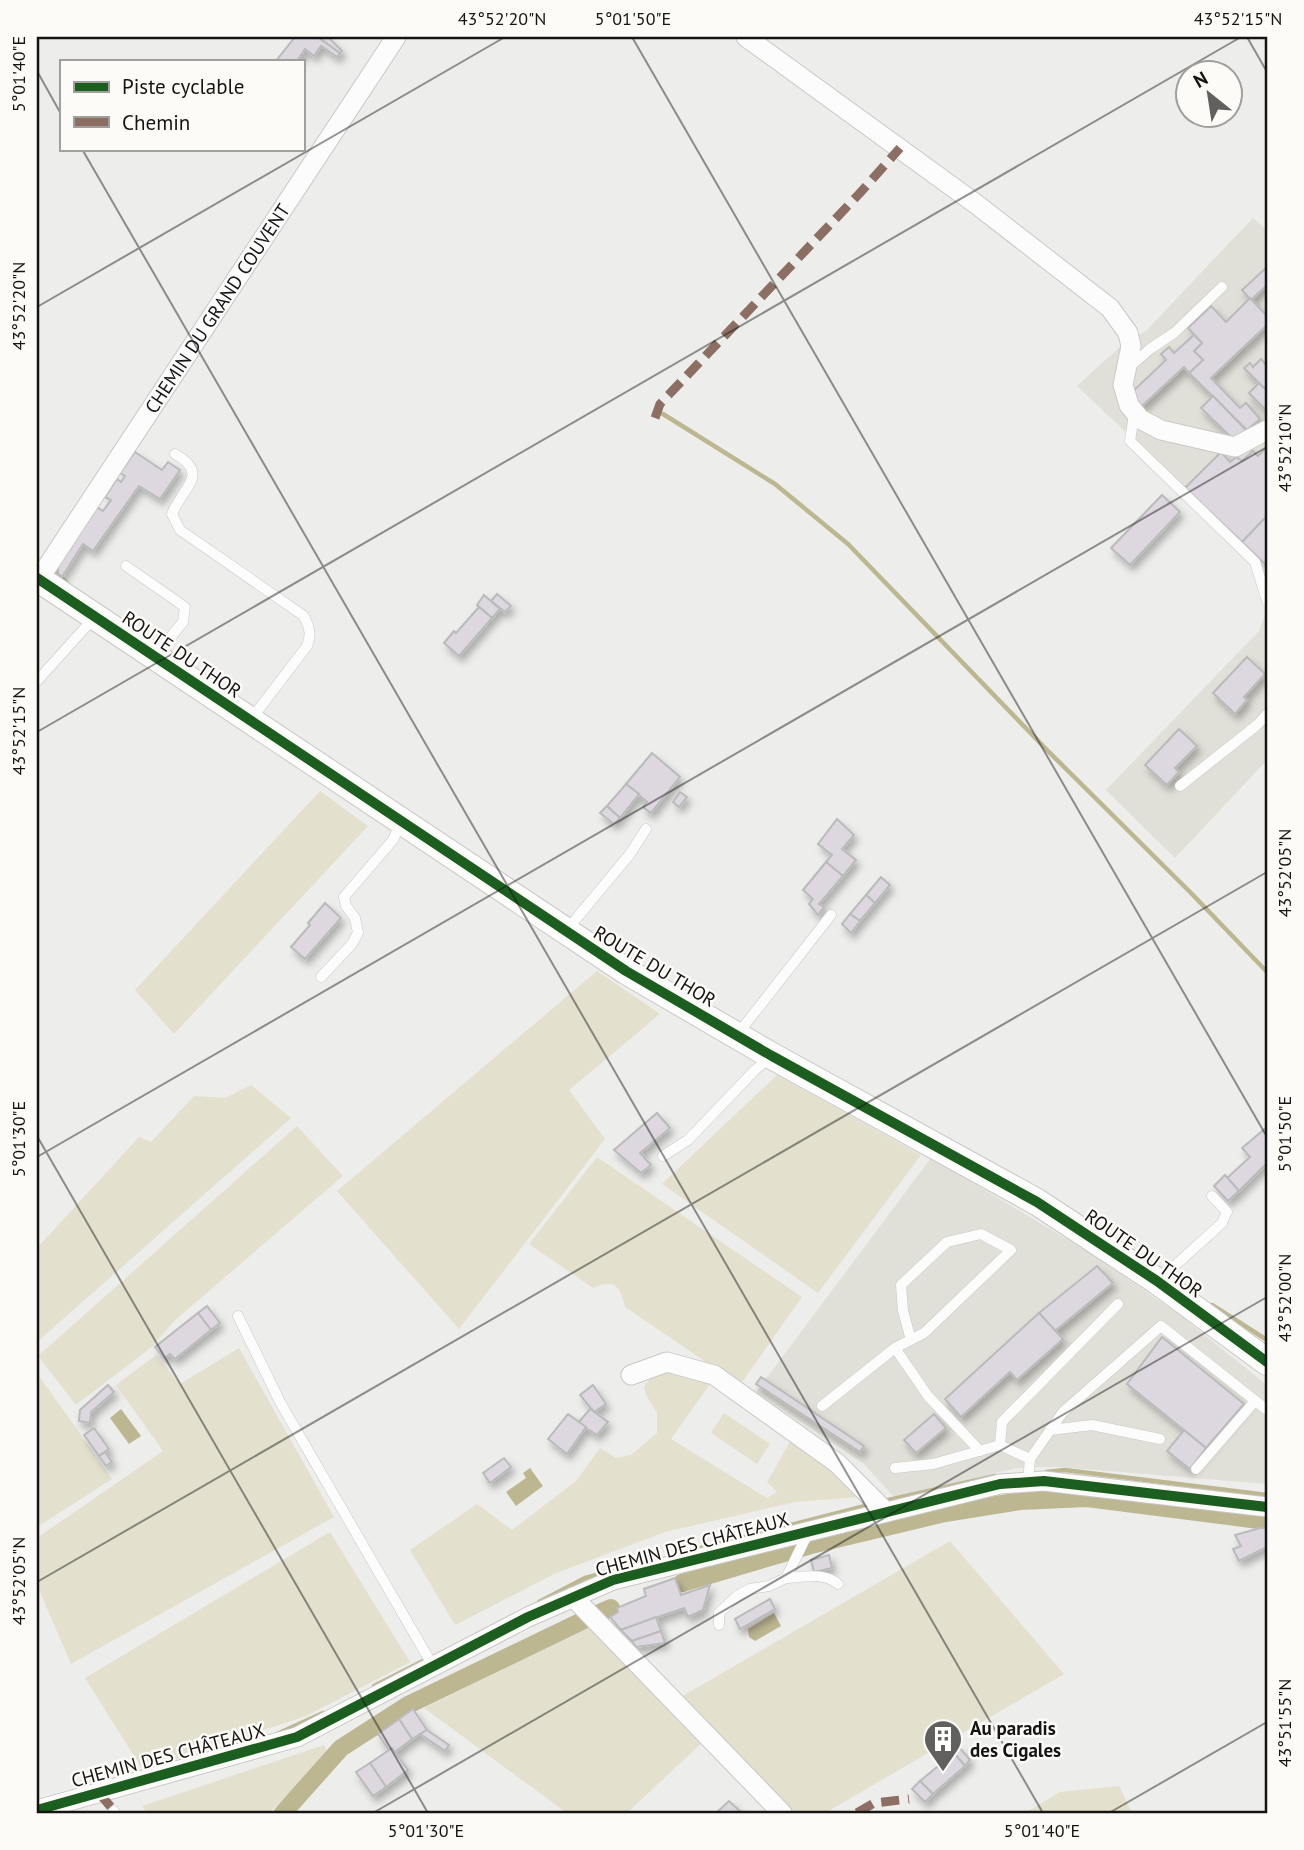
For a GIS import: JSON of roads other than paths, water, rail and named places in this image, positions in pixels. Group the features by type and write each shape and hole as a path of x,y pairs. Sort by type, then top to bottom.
{"street":[{"name":"CHEMIN DU GRAND COUVENT","path":"38,578 396,37"},
{"path":"747,37 976,204 1110,308 1128,333 1132,346 1123,385 1129,405 1140,419 1161,430 1235,447 1267,430"},
{"name":"ROUTE DU THOR","path":"38,578 626,971 772,1056 1037,1202 1157,1282 1267,1362"},
{"path":"631,1375 667,1362 713,1375 837,1463 886,1512"},
{"name":"CHEMIN DES CHÂTEAUX","path":"37,1810 297,1737 528,1616 613,1580 886,1512 1000,1484 1044,1481 1267,1507"},
{"path":"573,1597 782,1813"}],"lane":[{"path":"1129,367 1174,333 1222,287"},
{"path":"1135,412 1130,441 1255,562 1267,601"},
{"path":"176,454 189,461 194,479 172,514 180,530 304,616 309,626 311,637 307,646 252,722"},
{"path":"126,566 185,607 183,622 154,657"},
{"path":"37,681 95,617"},
{"path":"1180,786 1267,714"},
{"path":"321,977 352,944 358,933 355,918 346,906 344,897 393,840 401,822"},
{"path":"566,931 630,854 646,829"},
{"path":"736,1035 831,915"},
{"path":"663,1156 688,1140 755,1070 772,1056"},
{"path":"1157,1282 1222,1223 1227,1212 1212,1196"},
{"path":"822,1406 895,1348 911,1340 925,1333 1010,1250 981,1234 947,1242 901,1285 903,1311 911,1340"},
{"path":"1000,1445 1002,1422 1118,1304"},
{"path":"238,1316 280,1402 433,1666"},
{"path":"1028,1482 1030,1459 1063,1412 1161,1326 1267,1410"},
{"path":"895,1348 928,1396 979,1451"},
{"path":"1196,1469 1255,1401"},
{"path":"1050,1430 1092,1425 1160,1439"},
{"path":"895,1468 933,1464 1000,1445 1030,1459"},
{"path":"786,1578 809,1531"},
{"path":"719,1625 719,1614 737,1596 750,1589 769,1586 786,1578 813,1576 830,1577 838,1584"}],"waterway":[{"path":"663,414 775,484 848,544 1267,972"},
{"path":"51,569 66,582"},
{"path":"1212,1305 1267,1340"},
{"path":"1046,1472 1065,1470 1267,1495"},
{"path":"884,1501 995,1476"},
{"path":"682,1583 811,1545 945,1513 1020,1501 1087,1498 1267,1521"},
{"path":"681,1553 869,1505"},
{"path":"539,1602 585,1578 608,1572"},
{"path":"597,1614 611,1608"},
{"path":"283,1813 341,1748 408,1705 584,1620"},
{"path":"374,1686 425,1660"},
{"path":"277,1734 323,1713"}],"place":[{"name":"Au paradis des Cigales","path":"943,1773"}]}
